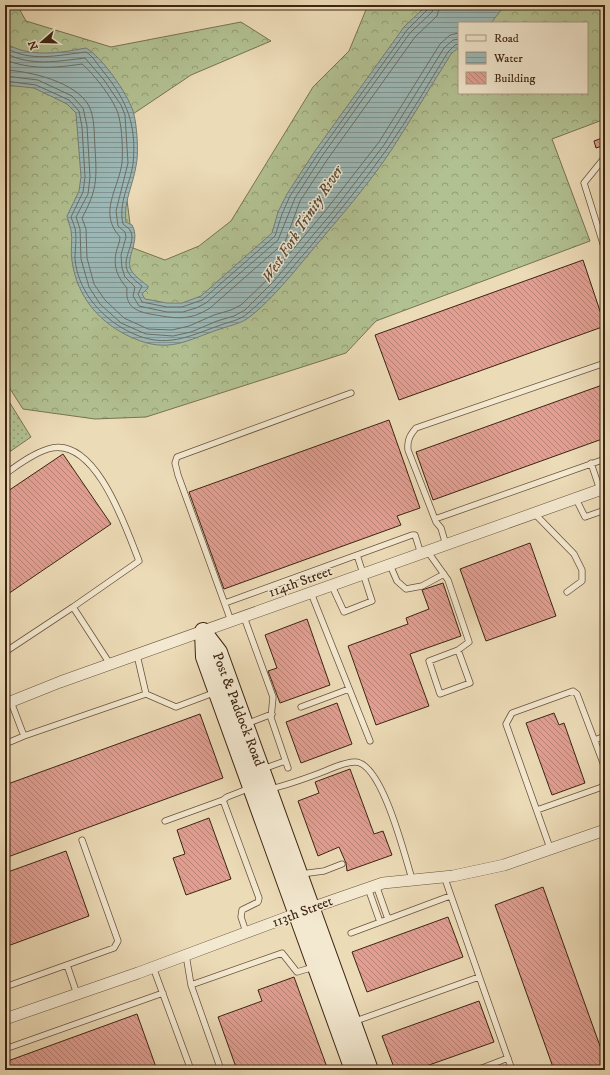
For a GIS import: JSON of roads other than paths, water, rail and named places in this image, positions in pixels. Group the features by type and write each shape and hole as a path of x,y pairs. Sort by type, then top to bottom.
{"street":[{"name":"114th Street","path":"8,703 110,664 603,489"},
{"name":"Post & Paddock Road","path":"203,631 204,657 216,692 258,790 299,875 370,1070"},
{"name":"Post & Paddock Road","path":"203,631 219,652 262,769 258,790 296,914 353,1070"},
{"name":"113th Street","path":"5,1019 154,968 246,932 372,887 412,879 444,876 504,865 605,830"}],"lane":[{"path":"605,157 584,183 605,250"},
{"path":"446,545 441,528 434,519 408,450 407,443 410,434 416,428 605,363"},
{"path":"231,621 178,475 175,464 177,457 351,393"},
{"path":"5,474 24,461 48,449 70,448 86,459 116,503 139,561 5,652"},
{"path":"434,519 605,459"},
{"path":"591,463 603,489"},
{"path":"576,499 585,517 605,510"},
{"path":"535,514 574,554 582,570 582,581 567,592"},
{"path":"225,603 414,534 425,553 448,580 469,642 458,650 429,661 440,694 470,683 458,650"},
{"path":"332,586 344,612 372,601 357,555"},
{"path":"390,565 397,582 406,589 422,586 444,574"},
{"path":"311,593 370,741"},
{"path":"73,607 110,664"},
{"path":"244,617 272,698 272,714 288,768"},
{"path":"137,655 146,694"},
{"path":"301,707 349,689"},
{"path":"550,848 506,724 512,713 573,691 578,694 605,768"},
{"path":"5,744 146,694 176,707 216,692"},
{"path":"8,703 24,736"},
{"path":"246,724 272,714"},
{"path":"595,740 605,736"},
{"path":"262,769 285,761"},
{"path":"165,821 223,800 227,797 299,781 347,763 357,762 366,766 377,781 386,799 412,879"},
{"path":"537,810 605,786"},
{"path":"223,800 259,898 258,902 242,910 241,917 246,932"},
{"path":"5,987 114,948 118,941 82,840"},
{"path":"299,875 324,871 342,864"},
{"path":"444,876 512,1070"},
{"path":"372,887 388,919"},
{"path":"372,887 380,922"},
{"path":"351,933 450,896"},
{"path":"192,985 282,954 297,972 315,967"},
{"path":"186,955 192,985 221,1070"},
{"path":"67,965 77,994"},
{"path":"154,968 191,1070"},
{"path":"352,1022 480,977"},
{"path":"5,1049 163,992"},
{"path":"477,1070 508,1058"}],"water":[{"name":"West Fork Trinity River","path":"427,5 505,5 492,22 458,22 458,48 451,54 392,149 344,213 268,301 251,316 240,323 178,344 168,345 146,343 133,338 110,325 92,308 79,286 75,274 71,257 72,234 67,216 79,191 81,177 76,113 67,104 34,88 5,85 5,43 24,51 45,53 55,53 86,48 99,59 120,86 133,111 136,123 137,138 137,161 125,215 126,222 132,225 135,238 130,257 130,268 140,280 148,286 142,294 145,299 167,303 182,303 201,296 272,233 278,212 287,194 315,151 404,27"}]}
